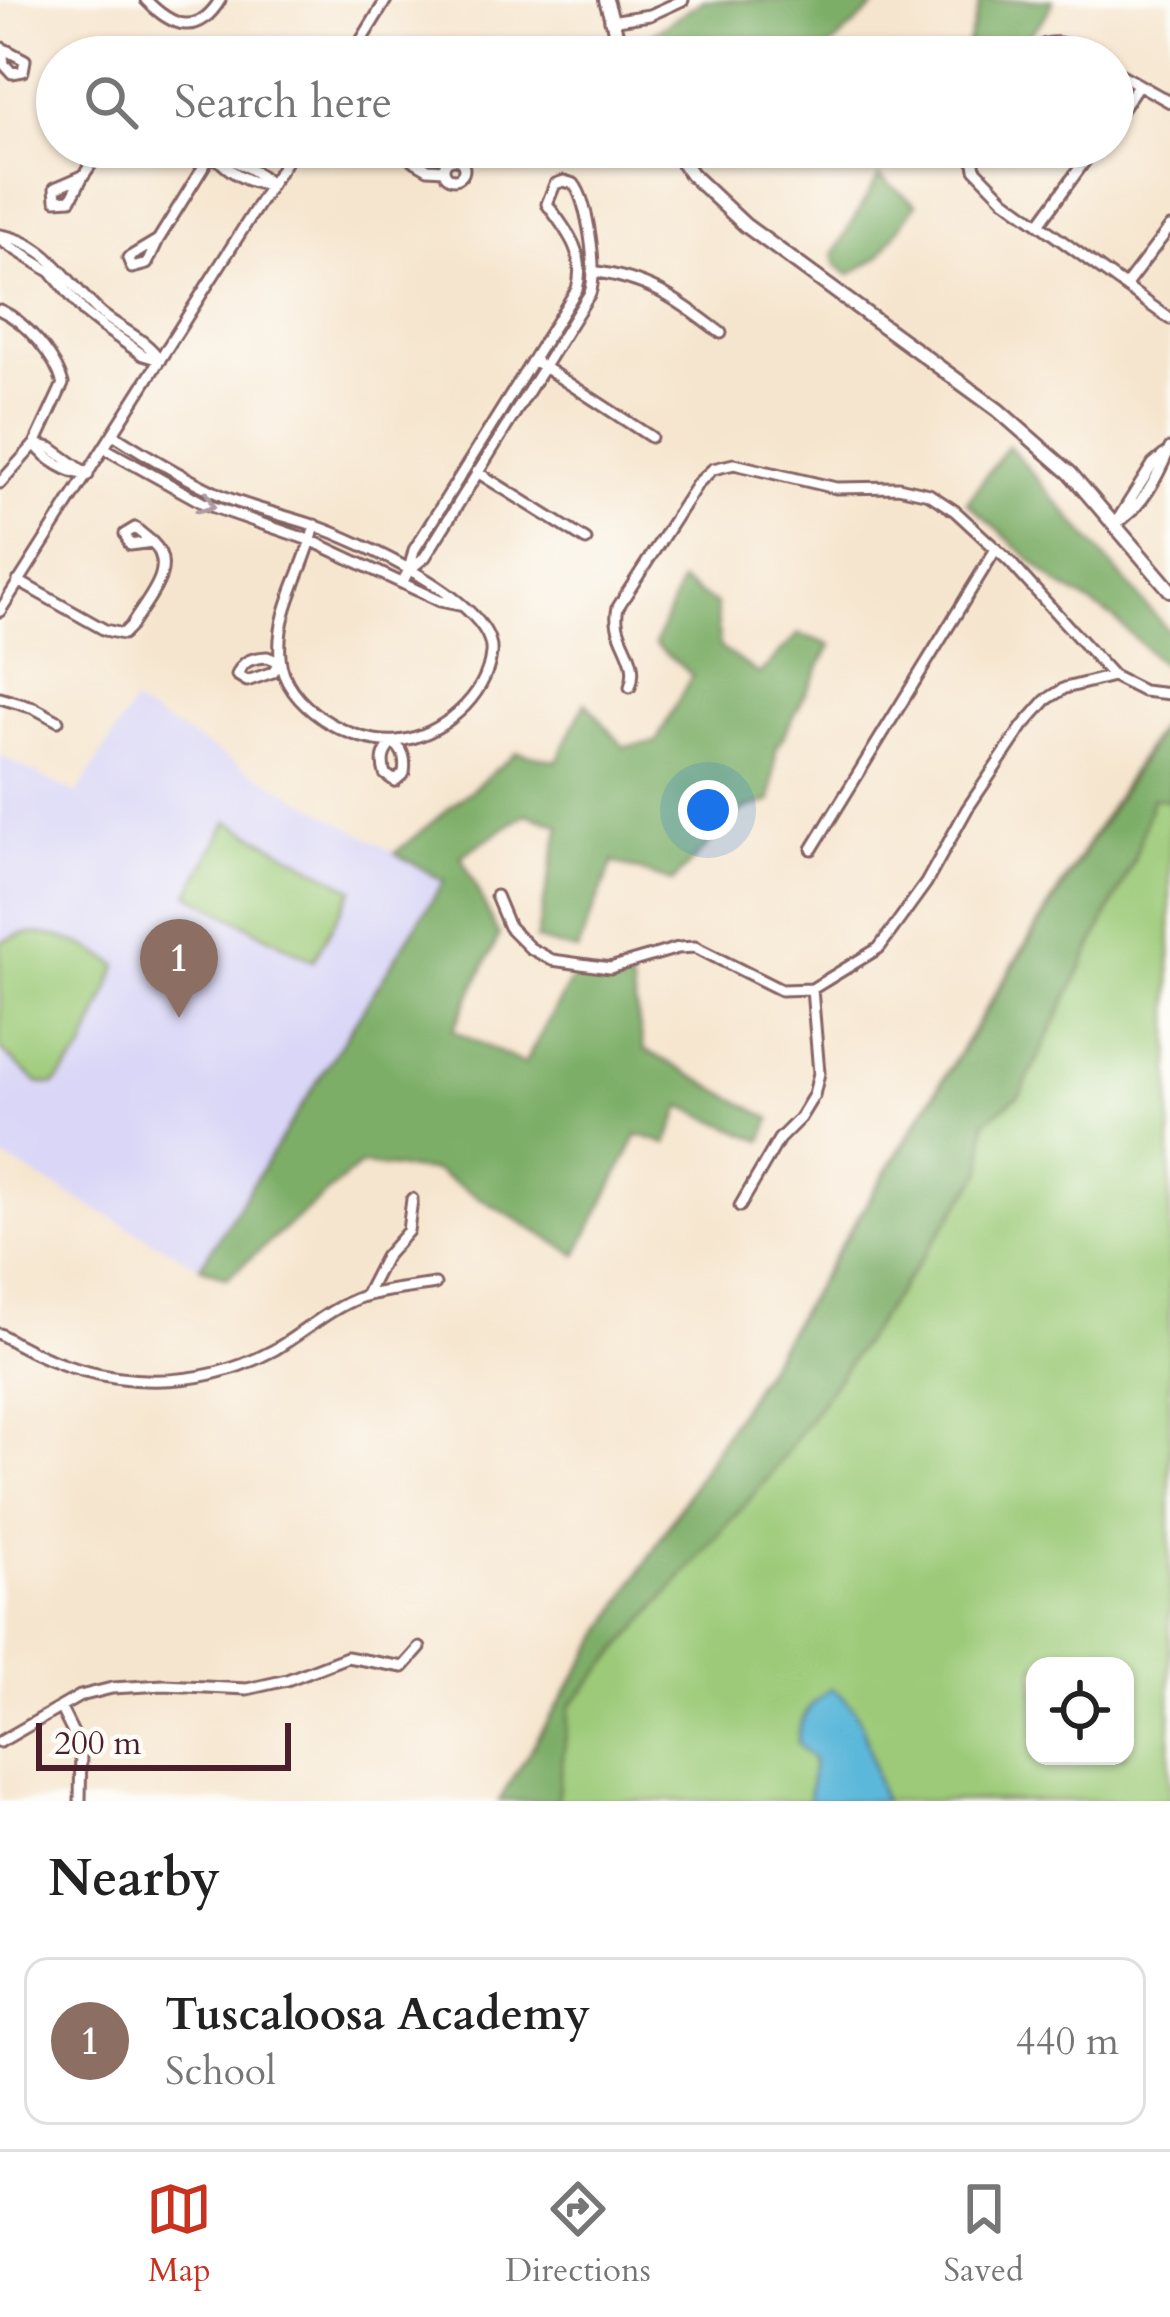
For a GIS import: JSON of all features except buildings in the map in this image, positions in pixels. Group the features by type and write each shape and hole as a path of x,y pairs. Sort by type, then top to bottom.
{"main road":[{"path":"606,0 615,36"},
{"path":"687,168 745,225 998,410 1070,473 1170,590"}],"street":[{"path":"146,0 171,19 192,26 202,23 220,0"},
{"path":"364,36 386,0"},
{"path":"610,21 650,15 683,0"},
{"path":"1134,83 1170,102"},
{"path":"1134,91 1138,85"},
{"path":"83,176 89,168"},
{"path":"158,241 203,168"},
{"path":"248,168 271,185"},
{"path":"0,611 282,168"},
{"path":"426,168 444,170"},
{"path":"975,168 980,178 1039,224 1170,319"},
{"path":"1039,224 1080,168"},
{"path":"402,583 414,550 577,289 581,270 573,237 548,204 555,184 564,181 580,191 596,271 590,293 425,557 409,570"},
{"path":"1126,285 1170,227"},
{"path":"0,237 51,272 103,327 143,355 160,360"},
{"path":"581,270 652,286 721,332"},
{"path":"0,310 22,325 55,365 63,384 34,444 0,483"},
{"path":"533,360 651,437"},
{"path":"113,434 229,498 315,526 446,591 486,630 492,649 485,678 453,717 427,733 393,742 343,730 295,691 279,662 287,600 315,526"},
{"path":"34,444 73,472 88,475"},
{"path":"104,448 205,504 312,541 440,601 459,605"},
{"path":"1115,524 1153,464 1169,450"},
{"path":"630,687 634,665 616,627 618,607 692,491 705,475 723,465 846,490 898,487 947,504 996,549 1113,676 1143,691 1170,694"},
{"path":"466,467 586,540"},
{"path":"18,581 105,630 123,634 166,566 164,554 152,542"},
{"path":"812,849 996,549"},
{"path":"26,569 42,594"},
{"path":"496,896 509,927 530,948 552,960 610,968 695,947 782,990 812,989 879,948 926,883 967,809 1046,700 1064,688 1113,676"},
{"path":"0,698 34,708 58,722"},
{"path":"740,1206 779,1138 800,1118 814,1095 819,1072 812,989"},
{"path":"365,1296 386,1257 408,1231 412,1198"},
{"path":"0,1334 70,1369 126,1379 172,1380 252,1360 365,1296 434,1284"},
{"path":"0,1742 80,1696 112,1688 267,1686 346,1658 403,1667 420,1648"},
{"path":"61,1709 81,1749 80,1801"}],"shaded area":[{"path":"133,704 444,881 200,1267 0,1156 0,756 77,794"}],"green space":[{"path":"704,0 882,0 842,36 652,34"},
{"path":"972,0 1053,0 1028,36 970,36 980,3"},
{"path":"879,176 916,204 879,257 849,275 836,265 833,255"},
{"path":"1008,445 1170,633 1170,661 1161,664 1114,618 1057,583 967,502"},
{"path":"681,582 716,604 720,648 759,674 799,634 831,645 776,750 771,801 741,811 672,882 613,862 577,951 536,940 560,825 526,814 461,856 499,936 453,1030 524,1064 574,975 630,977 644,1049 771,1119 762,1141 682,1106 667,1144 638,1134 577,1255 434,1171 360,1165 227,1278 200,1267 444,881 395,853 517,752 557,761 585,702 624,747 656,742 692,675 655,644"},
{"path":"1170,714 1170,800 1153,798 1134,860 1020,1095 985,1121 983,1171 768,1478 570,1706 557,1801 499,1801"},
{"path":"1162,722 1170,723 1170,1801 499,1801"},
{"path":"228,821 353,889 313,961 189,894"},
{"path":"21,934 72,941 118,965 83,1052 54,1085 38,1083 0,1049 0,942"}],"water":[{"path":"831,1688 861,1724 884,1801 809,1801 813,1759 798,1744 800,1726"}],"place":[{"name":"Tuscaloosa Academy","path":"179,1018"}]}
